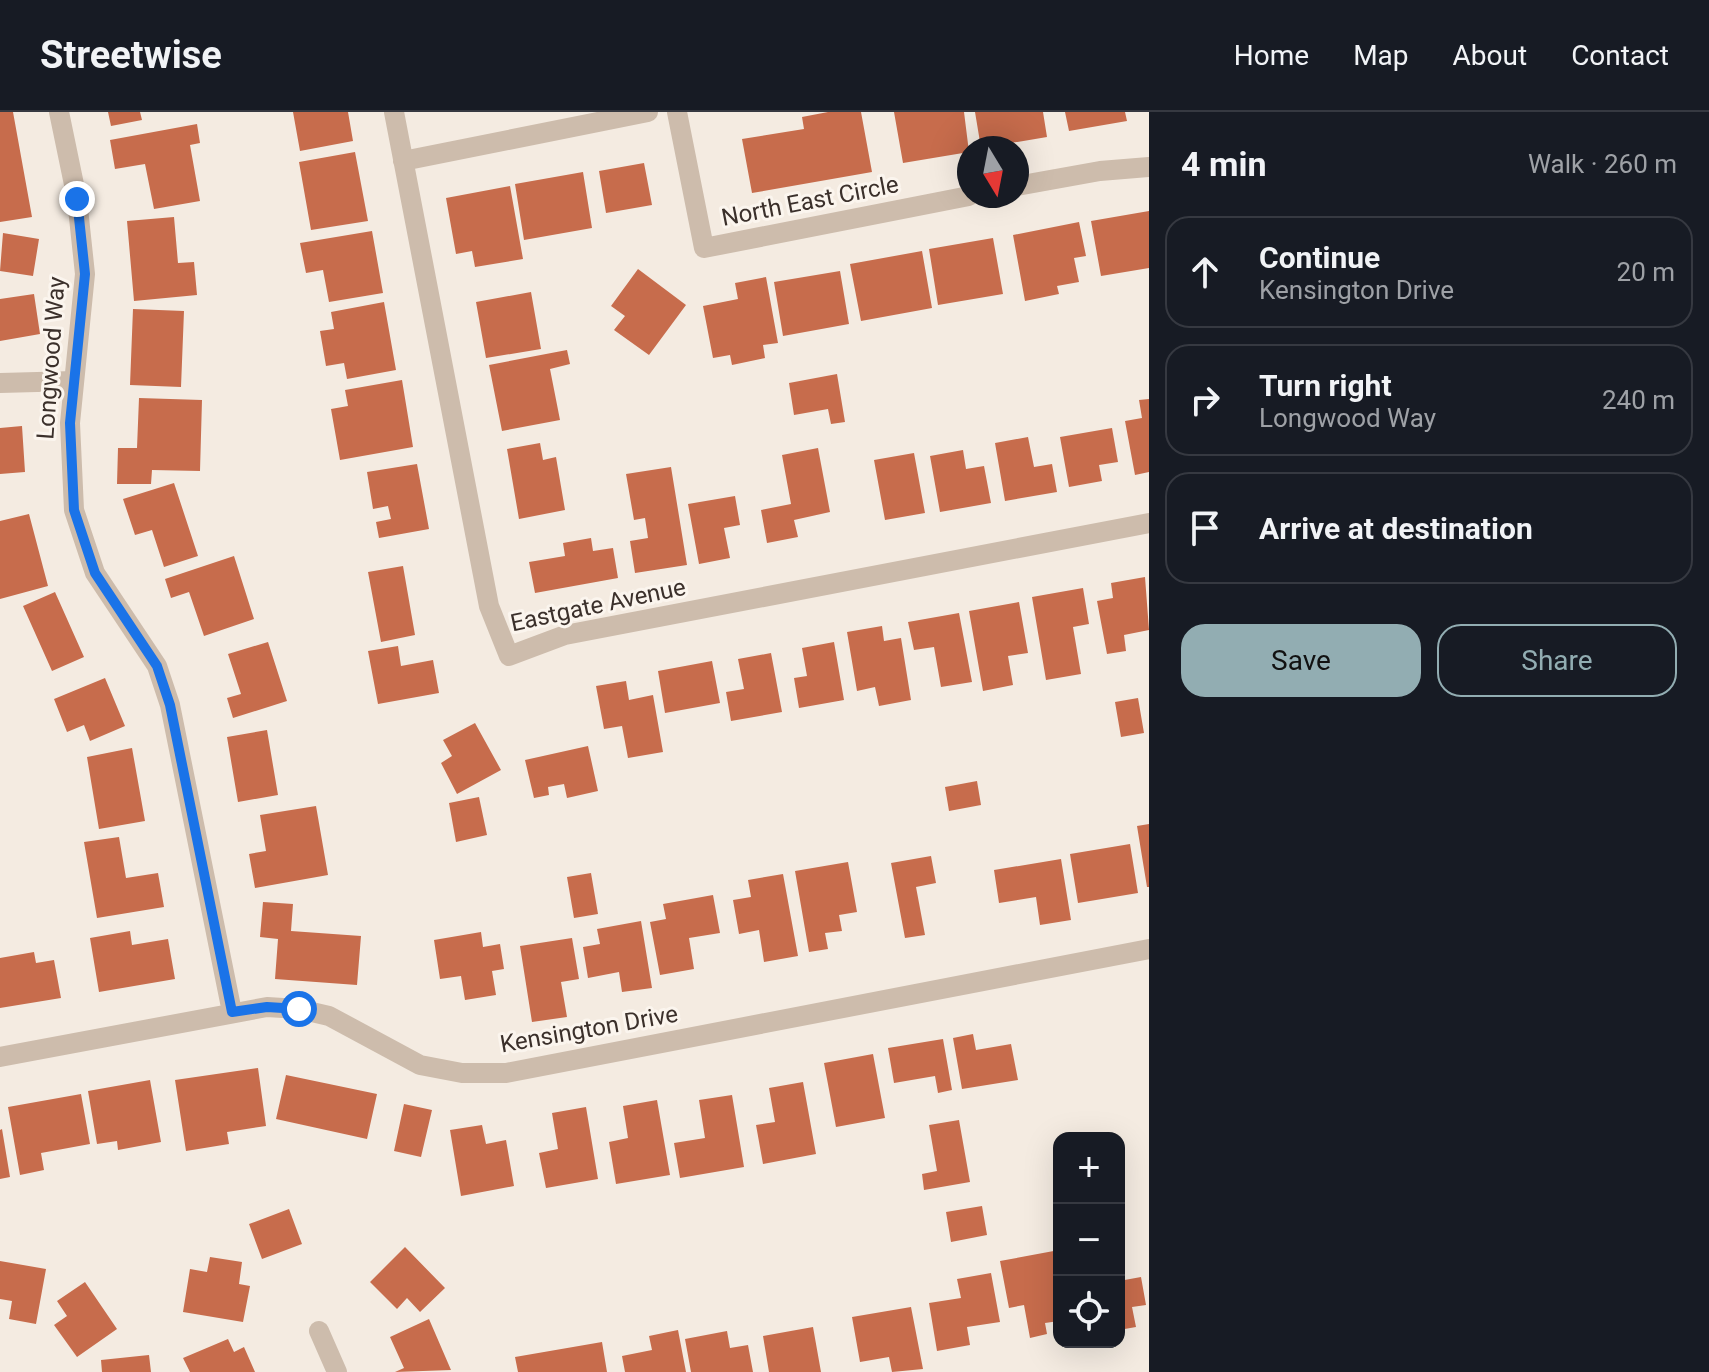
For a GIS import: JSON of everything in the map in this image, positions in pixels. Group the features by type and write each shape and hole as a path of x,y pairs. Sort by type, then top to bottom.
{"street":[{"name":"Longwood Way","path":"59,112 77,199 85,274 83,321 70,423 74,510 95,573 157,666 170,705 232,1012"},
{"name":"Eastgate Avenue","path":"394,112 489,606 509,656 565,635 1149,523"},
{"path":"403,161 648,112"},
{"name":"North East Circle","path":"677,112 704,248 957,198"},
{"path":"1029,184 1149,167"},
{"path":"0,383 74,381"},
{"name":"Kensington Drive","path":"0,1057 267,1007 299,1009 329,1016 420,1065 462,1073 506,1073 1149,949"},
{"path":"319,1331 337,1372"}],"building":[{"path":"0,112 13,112 32,217 0,222"},
{"path":"108,112 140,112 142,120 111,126"},
{"path":"293,112 348,112 353,141 300,151"},
{"path":"828,112 861,112 872,172 752,193 742,139 804,129 802,117"},
{"path":"894,112 964,112 967,136 957,136 957,154 903,163"},
{"path":"975,112 1043,112 1047,137 1029,140 1029,136 979,136"},
{"path":"1065,112 1125,112 1127,121 1069,131"},
{"path":"197,124 200,143 190,145 200,201 154,209 145,164 115,169 110,140"},
{"path":"355,152 368,221 311,230 299,162"},
{"path":"644,163 652,205 606,213 599,171"},
{"path":"583,172 592,228 524,240 515,184"},
{"path":"510,186 523,259 475,267 472,251 456,254 446,198"},
{"path":"1149,211 1149,268 1101,276 1091,221"},
{"path":"174,217 178,263 194,262 197,295 134,301 127,221"},
{"path":"1079,222 1086,256 1074,258 1079,282 1057,286 1059,294 1025,301 1013,235"},
{"path":"372,231 383,293 329,302 323,270 306,273 300,243"},
{"path":"3,233 39,239 33,276 0,271"},
{"path":"993,238 1003,294 938,305 929,249"},
{"path":"922,251 932,308 861,321 850,264"},
{"path":"638,269 686,305 649,355 614,330 625,316 611,306"},
{"path":"840,271 849,324 783,336 774,282"},
{"path":"766,277 778,343 763,345 765,358 732,365 730,355 713,358 703,306 738,299 735,283"},
{"path":"531,292 541,349 486,358 476,302"},
{"path":"34,294 40,334 0,341 0,299"},
{"path":"384,302 396,370 347,379 344,363 326,366 320,331 334,329 331,312"},
{"path":"133,309 184,311 181,387 130,385"},
{"path":"567,350 570,364 550,369 560,420 502,431 489,365"},
{"path":"837,374 845,422 831,424 828,409 794,415 789,383"},
{"path":"402,380 413,447 340,460 331,409 348,406 345,390"},
{"path":"139,398 202,400 200,471 152,470 151,484 117,484 118,448 137,448"},
{"path":"1149,399 1149,472 1135,475 1125,421 1142,418 1139,400"},
{"path":"22,426 25,472 0,474 0,428"},
{"path":"1112,428 1118,462 1099,465 1102,481 1069,487 1060,437"},
{"path":"1028,437 1034,467 1052,464 1057,492 1005,501 995,443"},
{"path":"540,443 543,460 556,457 565,510 519,519 507,449"},
{"path":"818,448 830,512 794,520 798,537 767,543 761,510 791,504 782,455"},
{"path":"963,450 966,469 984,466 991,503 940,512 930,456"},
{"path":"914,453 925,513 885,520 874,460"},
{"path":"417,464 429,529 379,538 376,522 391,519 388,506 373,509 367,472"},
{"path":"671,467 687,565 635,573 630,541 648,538 645,518 634,520 626,474"},
{"path":"174,483 198,556 164,567 152,530 135,535 123,499"},
{"path":"735,496 740,525 724,528 730,558 699,564 688,504"},
{"path":"29,514 48,586 0,599 0,521"},
{"path":"591,538 593,551 613,548 618,578 535,593 529,562 565,556 563,543"},
{"path":"234,556 254,619 204,636 189,592 171,598 165,579"},
{"path":"403,566 415,635 381,642 368,572"},
{"path":"1145,577 1149,630 1124,635 1126,651 1107,654 1097,601 1113,598 1111,583"},
{"path":"1083,588 1089,624 1073,627 1081,674 1046,680 1032,597"},
{"path":"55,592 84,657 52,671 23,606"},
{"path":"1019,602 1028,653 1008,656 1013,685 983,691 969,611"},
{"path":"959,613 972,682 941,687 934,647 914,650 908,622"},
{"path":"882,626 884,641 901,638 911,700 879,706 875,687 857,691 847,632"},
{"path":"268,642 287,701 233,718 227,698 241,694 228,654"},
{"path":"834,642 844,700 799,708 794,678 807,676 802,648"},
{"path":"398,646 401,666 433,660 439,693 378,704 368,651"},
{"path":"771,653 782,712 731,721 726,692 744,689 738,659"},
{"path":"712,661 720,703 665,713 658,671"},
{"path":"105,678 125,726 90,741 84,725 67,732 54,699"},
{"path":"626,681 629,700 653,695 663,752 628,758 622,726 604,729 596,686"},
{"path":"1138,698 1144,733 1121,737 1115,702"},
{"path":"475,723 501,770 457,794 441,763 452,756 443,740"},
{"path":"267,730 278,795 238,802 227,737"},
{"path":"588,746 598,791 567,798 564,784 548,787 549,795 534,798 525,760"},
{"path":"132,748 145,821 99,829 87,757"},
{"path":"977,781 981,805 949,811 945,787"},
{"path":"479,797 487,835 456,842 449,803"},
{"path":"316,806 328,875 255,888 249,854 266,851 260,815"},
{"path":"1149,824 1149,887 1147,887 1137,826"},
{"path":"119,837 126,878 158,873 164,907 97,918 84,842"},
{"path":"1130,844 1138,893 1078,903 1070,854"},
{"path":"931,856 936,883 916,887 925,935 905,938 891,863"},
{"path":"1061,859 1071,920 1040,925 1036,897 999,903 994,870"},
{"path":"848,862 857,912 839,915 842,931 825,933 828,949 809,952 795,871"},
{"path":"591,873 598,914 574,918 567,877"},
{"path":"783,874 798,956 764,962 759,930 739,934 733,900 751,897 748,880"},
{"path":"713,895 720,933 689,938 694,969 660,975 650,922 666,919 663,904"},
{"path":"263,902 293,904 291,931 361,936 357,985 275,979 278,939 260,937"},
{"path":"641,921 652,988 622,992 619,972 588,978 583,947 600,944 597,929"},
{"path":"130,931 132,945 168,939 175,979 99,992 90,938"},
{"path":"481,932 483,947 500,944 504,969 492,971 496,995 465,1000 461,976 440,979 434,940"},
{"path":"572,938 579,979 561,982 567,1017 532,1022 520,946"},
{"path":"34,952 36,963 54,960 61,998 0,1008 0,958"},
{"path":"973,1034 976,1050 1011,1044 1018,1080 962,1089 953,1038"},
{"path":"943,1039 952,1090 938,1093 935,1076 894,1083 888,1048"},
{"path":"873,1054 885,1118 836,1127 824,1063"},
{"path":"258,1068 266,1126 227,1132 229,1144 186,1151 175,1080"},
{"path":"286,1075 377,1094 367,1139 276,1119"},
{"path":"150,1080 161,1142 118,1150 117,1141 97,1144 88,1091"},
{"path":"803,1082 816,1154 763,1164 756,1125 775,1122 769,1088"},
{"path":"81,1094 90,1144 41,1153 44,1170 20,1175 8,1107"},
{"path":"732,1095 744,1167 680,1178 674,1143 705,1138 699,1100"},
{"path":"657,1100 670,1175 616,1184 609,1142 628,1138 623,1106"},
{"path":"404,1104 432,1110 421,1157 394,1151"},
{"path":"586,1107 598,1179 546,1188 539,1153 558,1149 552,1113"},
{"path":"959,1120 970,1182 924,1190 922,1174 937,1171 929,1125"},
{"path":"482,1125 486,1144 506,1140 514,1186 461,1196 450,1130"},
{"path":"0,1130 10,1177 0,1179"},
{"path":"982,1206 987,1235 951,1242 946,1212"},
{"path":"289,1209 302,1244 262,1259 249,1224"},
{"path":"405,1247 445,1288 420,1312 407,1298 397,1309 370,1282"},
{"path":"1053,1251 1053,1322 1045,1323 1047,1334 1030,1338 1024,1305 1009,1308 1000,1261"},
{"path":"210,1257 242,1262 239,1284 250,1286 243,1322 183,1312 190,1269 207,1272"},
{"path":"0,1261 46,1269 36,1324 9,1319 12,1301 0,1299"},
{"path":"991,1273 1000,1322 967,1327 970,1345 937,1351 929,1303 961,1298 957,1279"},
{"path":"1141,1277 1146,1305 1132,1307 1136,1327 1125,1329 1125,1280"},
{"path":"85,1282 117,1329 77,1357 54,1325 67,1316 57,1301"},
{"path":"911,1307 923,1369 892,1372 889,1357 860,1362 852,1317"},
{"path":"429,1319 451,1370 395,1372 404,1368 390,1337"},
{"path":"813,1327 821,1372 769,1372 763,1336"},
{"path":"678,1330 686,1372 625,1372 622,1356 652,1350 649,1336"},
{"path":"727,1331 730,1348 748,1345 753,1372 691,1372 685,1339"},
{"path":"228,1339 234,1352 244,1347 255,1372 190,1372 183,1358"},
{"path":"602,1342 607,1372 518,1372 515,1357"},
{"path":"149,1355 151,1372 102,1372 101,1360"}],"route":[{"path":"77,199 85,274 83,321 70,423 74,510 95,573 157,666 170,705 232,1012 267,1007 299,1009"}]}
